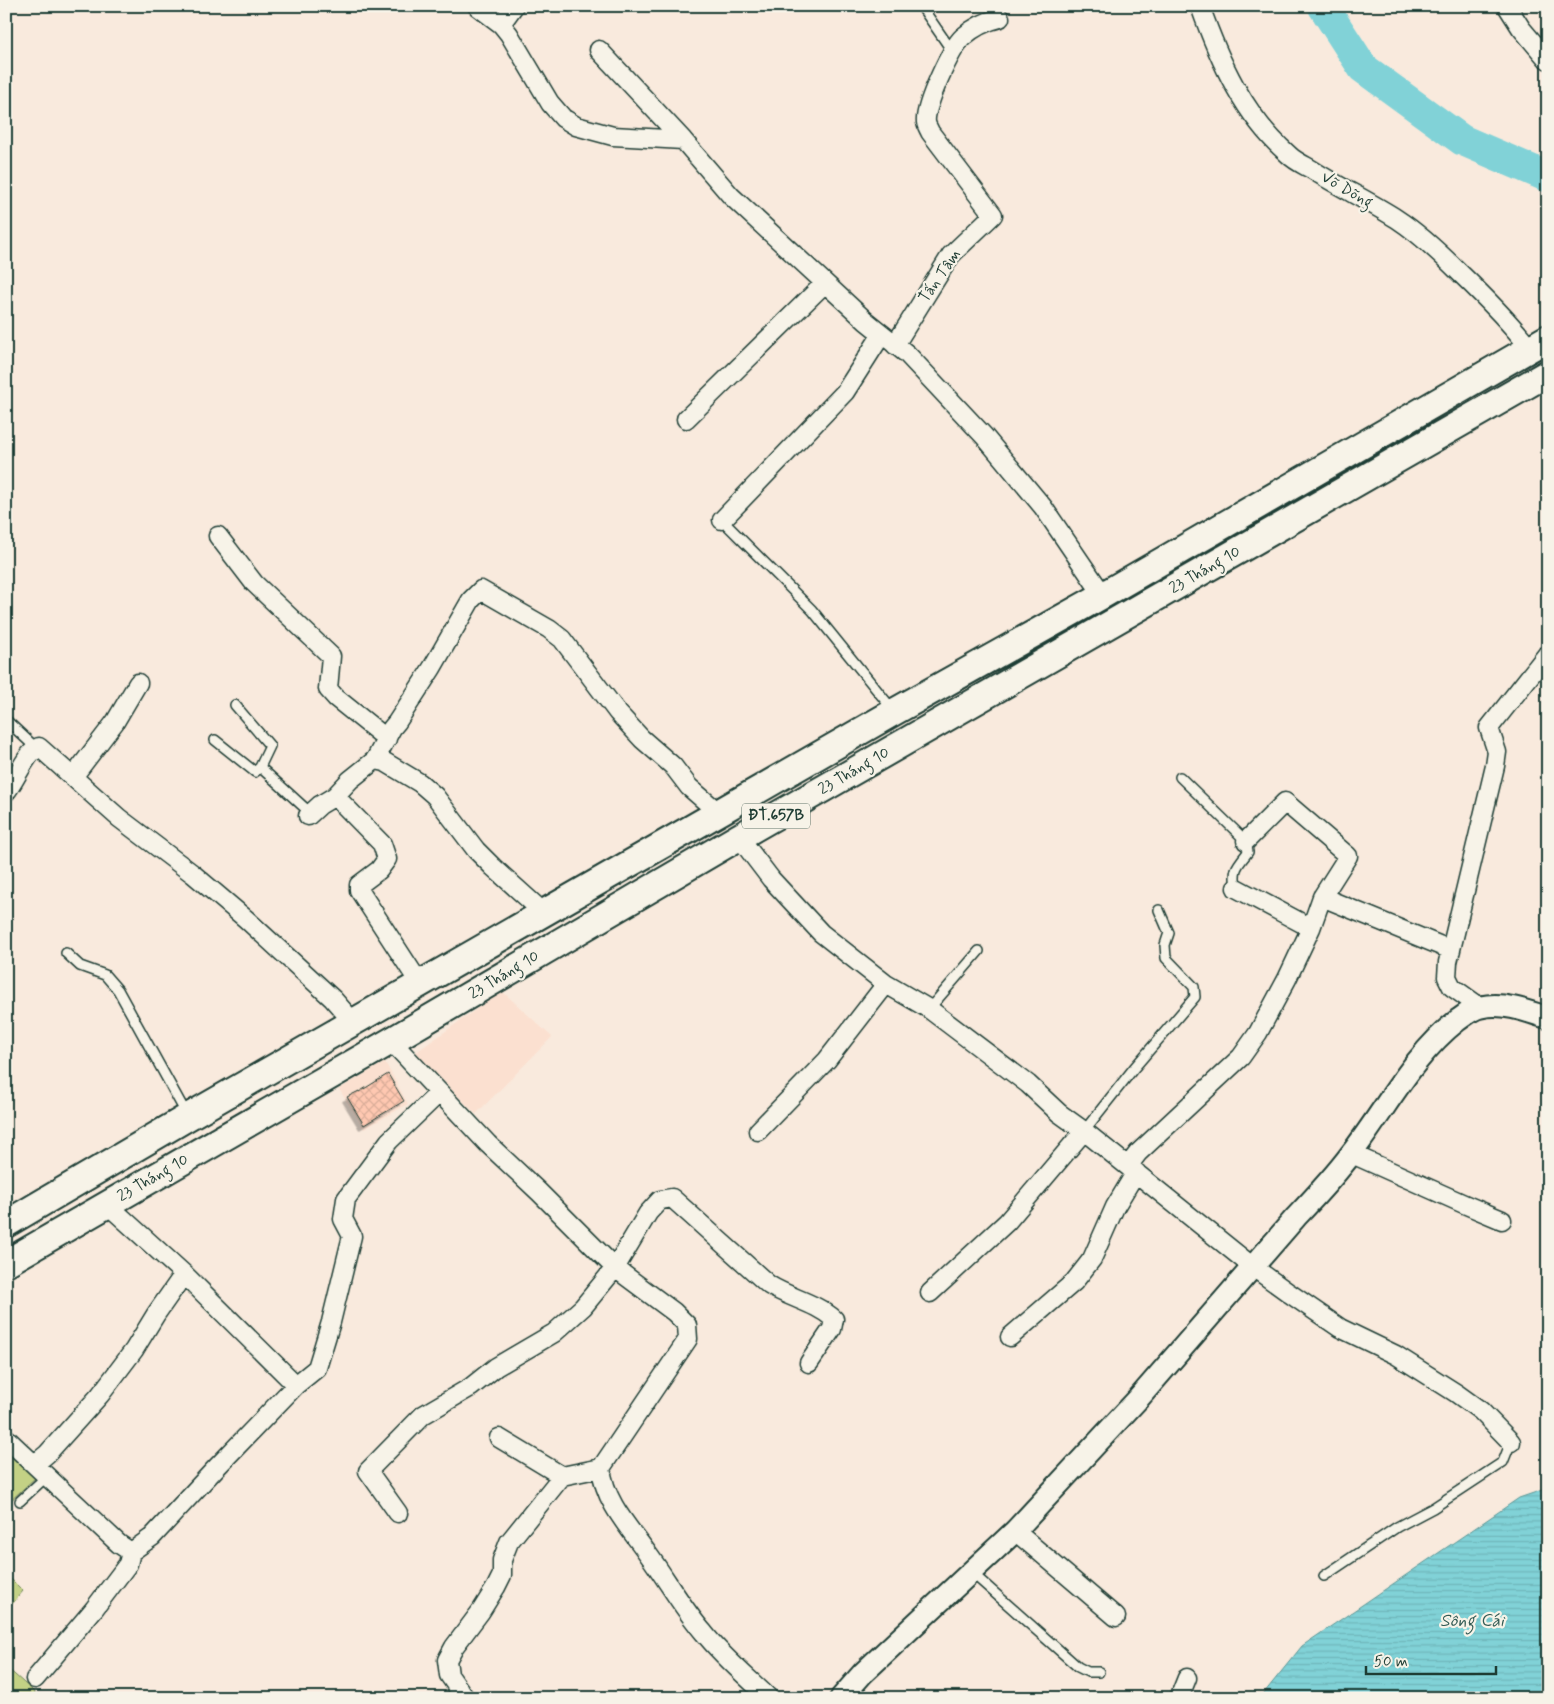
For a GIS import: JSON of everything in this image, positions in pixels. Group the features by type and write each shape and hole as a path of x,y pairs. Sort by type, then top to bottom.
{"main road":[{"path":"1539,343 1548,368"},
{"name":"23 Tháng 10","path":"6,1224 544,912 1103,595 1539,343"},
{"name":"23 Tháng 10","path":"6,1263 391,1042 739,837 1548,373"},
{"path":"719,812 739,837"},
{"path":"142,1144 159,1175"}],"street":[{"path":"477,6 501,24 509,34 550,102 563,118 576,126 613,136 683,140"},
{"path":"501,24 514,6"},
{"name":"Võ Dõng","path":"1200,6 1210,36 1227,74 1256,118 1289,155 1336,186 1396,218 1420,236 1511,324 1539,343"},
{"path":"1507,6 1521,28 1548,60"},
{"path":"952,51 962,38 973,30 990,20 1000,18"},
{"path":"599,50 683,140 731,196 888,340 907,354 944,392 996,450 1043,507 1103,595"},
{"name":"Tấn Tâm","path":"722,520 845,392 888,340 951,255 993,214 930,132 926,122 928,109 952,51"},
{"path":"686,419 825,283"},
{"path":"218,536 254,583 331,656 328,689 336,698 387,739"},
{"path":"308,816 320,805 335,796 350,780 375,760 392,728 432,668 471,600 482,590 549,629 562,639 618,713 673,766 689,787 719,812"},
{"path":"1480,1007 1452,987 1447,977 1451,950 1495,766 1497,752 1490,728 1548,652"},
{"path":"73,777 115,722 138,683"},
{"path":"6,792 30,754 39,747 119,818 193,874 246,919 354,1022"},
{"path":"375,760 385,762 420,783 435,796 476,850 544,912"},
{"path":"335,796 382,844 388,859 380,870 359,885 359,890 420,984"},
{"path":"1010,1337 1074,1282 1092,1259 1138,1153 1241,1057 1258,1033 1311,928 1322,897 1348,856 1285,802 1246,841"},
{"path":"739,837 771,879 821,933 886,984 929,1008 1028,1084 1059,1113 1132,1169 1253,1267 1340,1328 1396,1355 1456,1392 1481,1411 1511,1442"},
{"path":"1236,888 1311,928"},
{"path":"1322,897 1451,950"},
{"path":"758,1131 828,1060 886,984"},
{"path":"840,1698 862,1673 1015,1531 1138,1399 1296,1217 1317,1196 1352,1154 1418,1059 1448,1029 1465,1015 1480,1007 1519,1008 1548,1018"},
{"path":"391,1042 488,1144 615,1268 674,1312 687,1325 688,1339 601,1468 602,1481 622,1520 704,1634 769,1698"},
{"path":"35,1679 94,1609 128,1564 132,1552 152,1537 296,1385 317,1368 331,1322 352,1236 343,1219 346,1200 389,1141 439,1093"},
{"path":"930,1293 1007,1222 1084,1131"},
{"path":"1352,1154 1502,1220"},
{"path":"398,1513 368,1470 423,1415 470,1387 496,1367 554,1333 583,1307 615,1268 648,1213 660,1200 672,1198 769,1285 784,1294 827,1312 834,1319 832,1329 809,1363"},
{"path":"108,1204 184,1274 296,1385"},
{"path":"41,1470 47,1454 100,1394 134,1350 184,1274"},
{"path":"6,1438 120,1544 132,1552"},
{"path":"499,1438 562,1476"},
{"path":"465,1698 449,1675 447,1660 496,1587 502,1575 502,1560 509,1542 562,1476 601,1468"},
{"path":"1015,1531 1116,1617"},
{"path":"1179,1698 1187,1678"}],"lane":[{"path":"921,6 952,51"},
{"path":"722,520 812,610 894,712"},
{"path":"216,740 255,772 260,767 270,746 235,705"},
{"path":"6,720 36,748"},
{"path":"260,767 306,809 308,816"},
{"path":"1180,777 1246,841 1248,852 1238,864 1234,875 1236,888"},
{"path":"1084,1131 1134,1068 1195,997 1194,987 1166,958 1164,945 1169,933 1160,910"},
{"path":"929,1008 979,951"},
{"path":"66,953 80,966 105,975 118,990 188,1117"},
{"path":"1324,1576 1503,1462 1511,1442"},
{"path":"20,1501 41,1470"},
{"path":"971,1572 1078,1667 1088,1672 1099,1672"}],"shaded area":[{"path":"502,991 552,1037 476,1114 415,1053"},
{"path":"385,1062 408,1104 364,1129 339,1089"}],"green space":[{"path":"6,1450 37,1476 6,1505"},
{"path":"6,1574 23,1591 6,1611"},
{"path":"6,1667 41,1698 6,1698"}],"water":[{"name":"Sông Cái","path":"1548,1488 1548,1698 1260,1698 1302,1646 1519,1498"}],"building":[{"path":"388,1074 404,1101 364,1125 347,1097 359,1092"}],"waterway":[{"path":"1323,6 1363,68 1462,140 1548,177"}]}
